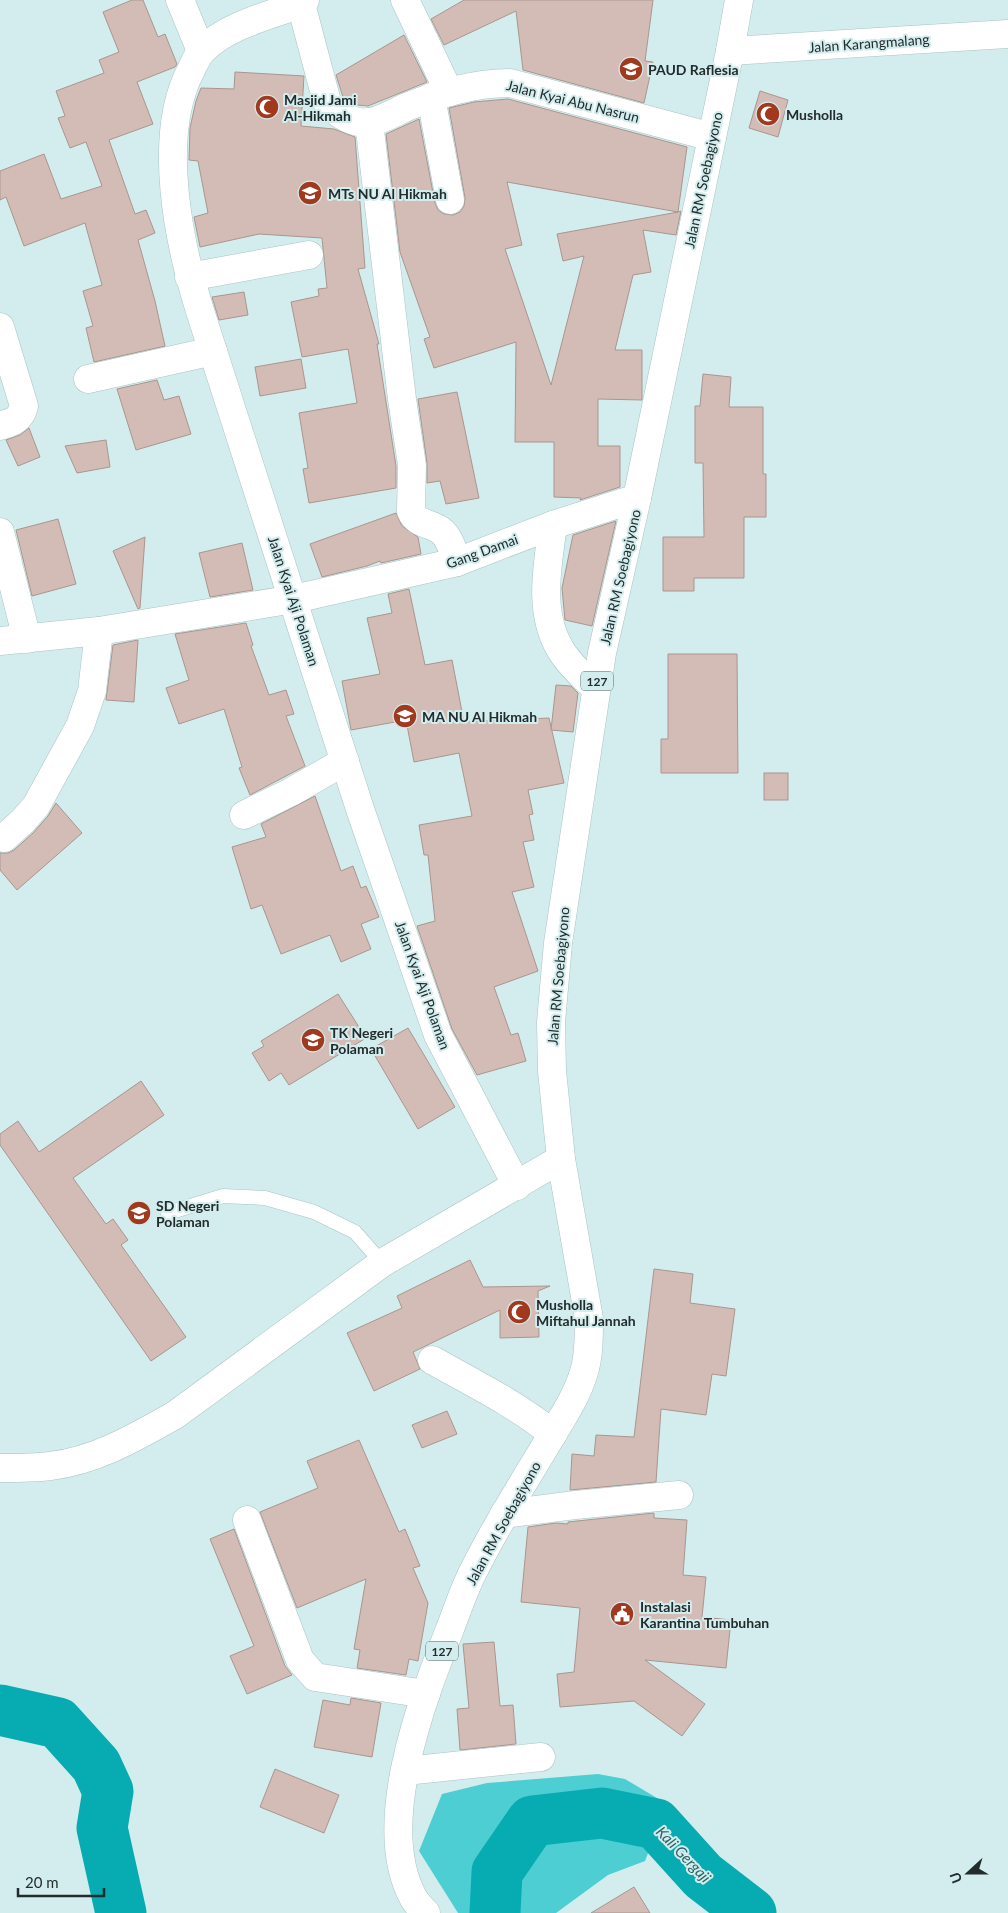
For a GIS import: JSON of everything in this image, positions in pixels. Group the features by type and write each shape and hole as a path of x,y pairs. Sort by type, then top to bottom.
{"street":[{"path":"180,0 201,51 218,38 245,24 303,2 327,102 332,109 347,118 369,122 391,312 412,465 411,511 420,522 440,530 446,536 456,562"},
{"path":"405,0 440,94 450,200"},
{"name":"Jalan RM Soebagiyono","path":"426,1913 414,1900 402,1866 399,1844 399,1809 405,1771 415,1730 426,1694 475,1568 504,1514 569,1409 585,1370 589,1319 561,1159 552,1071 551,1022 558,943 596,689 730,51 739,0"},
{"name":"Jalan Karangmalang","path":"730,51 1008,34"},
{"name":"Jalan Kyai Aji Polaman","path":"201,51 185,80 178,107 174,136 173,173 177,209 189,277 294,598 360,809 438,1035 517,1186"},
{"name":"Jalan Kyai Abu Nasrun","path":"369,122 440,94 482,84 510,83 712,137"},
{"path":"189,277 308,255"},
{"path":"0,327 24,406 17,420 0,426"},
{"path":"88,379 213,352"},
{"name":"Gang Damai","path":"0,641 99,631 294,598 456,562 553,524 637,498"},
{"path":"553,524 547,570 546,608 552,632 564,655 596,689"},
{"path":"0,532 27,639"},
{"path":"4,838 36,806 80,726 92,691 99,631"},
{"path":"244,814 291,792 345,761"},
{"path":"0,1468 52,1466 115,1448 175,1416 382,1263 561,1159"},
{"path":"432,1360 498,1397 538,1422 553,1434"},
{"path":"504,1514 575,1504 679,1495"},
{"path":"247,1520 300,1660 315,1677 426,1694"},
{"path":"405,1771 540,1757"}],"lane":[{"path":"168,1213 223,1196 265,1198 314,1212 356,1232 382,1263"}],"shaded area":[{"path":"598,1774 625,1779 667,1804 645,1861 608,1875 556,1913 458,1913 419,1851 442,1794 487,1783"}],"building":[{"path":"132,0 143,0 158,37 165,34 177,64 175,67 137,82 153,124 109,140 135,214 146,210 155,233 138,240 165,346 94,362 86,328 93,326 83,291 102,285 85,223 24,246 6,197 0,200 0,171 44,154 61,199 102,186 86,142 70,148 58,118 65,116 56,91 104,73 99,60 119,52 103,12"},
{"path":"464,0 653,0 645,61 653,62 644,103 523,70 516,11 444,45 431,19"},
{"path":"404,35 427,82 368,106 357,105 343,97 336,75"},
{"path":"235,72 304,76 301,126 334,129 355,137 365,268 358,269 379,344 377,344 396,466 396,488 309,503 303,469 308,468 299,413 357,403 348,349 302,357 291,302 319,296 318,289 327,288 322,238 259,234 200,247 194,217 208,213 198,161 189,160 190,128 201,88 234,89"},
{"name":"Musholla","path":"760,91 788,100 778,137 749,128"},
{"path":"508,99 687,147 678,212 681,211 676,235 643,230 651,272 633,275 615,350 642,350 642,400 598,399 598,446 620,446 620,487 580,500 581,498 554,497 554,442 515,442 516,342 434,368 424,339 430,337 400,252 386,134 419,119 435,203 438,210 444,214 453,215 460,212 464,206 465,198 449,108 474,102","holes":["507,182 678,212 557,234 563,261 584,256 551,385 505,249 522,245"]},
{"path":"244,292 248,315 219,320 212,297"},
{"path":"301,359 306,388 260,396 255,367"},
{"path":"703,374 731,377 729,407 763,407 763,474 766,474 766,517 744,517 744,578 694,578 694,591 663,591 663,537 704,537 703,463 695,463 695,406 700,406"},
{"path":"157,380 164,400 179,396 191,434 136,450 117,389"},
{"path":"457,392 479,498 446,504 440,481 427,483 427,463 418,399"},
{"path":"29,428 40,457 18,466 6,440 20,435"},
{"path":"106,440 110,467 77,473 65,446"},
{"path":"396,513 402,526 418,537 421,554 381,563 380,561 322,577 310,544"},
{"path":"58,519 76,584 32,596 16,530"},
{"path":"616,521 592,626 565,620 562,588 573,535"},
{"path":"145,537 140,608 138,609 113,551"},
{"path":"242,543 253,590 210,597 199,553"},
{"path":"409,589 425,665 452,660 464,722 549,718 564,783 528,790 533,814 529,815 534,840 523,842 534,887 512,892 538,971 494,987 511,1035 518,1033 526,1061 477,1075 452,1029 417,926 435,921 428,855 424,855 419,825 472,816 459,753 414,762 406,720 351,730 342,681 380,674 367,618 392,613 388,594"},
{"path":"246,623 253,645 251,646 269,695 286,690 294,714 286,716 305,766 250,795 239,768 242,767 224,709 179,724 166,688 189,680 175,634"},
{"path":"138,640 134,702 106,700 113,645"},
{"path":"668,654 737,654 738,773 661,773 661,739 668,739"},
{"path":"556,685 571,686 578,693 573,732 551,730"},
{"path":"764,773 788,773 788,800 764,800"},
{"path":"315,796 341,871 353,866 361,888 366,886 379,917 361,924 371,949 341,962 330,935 281,954 262,905 251,909 232,847 266,837 261,824"},
{"path":"56,803 82,833 17,890 0,870 0,853 8,853 14,850 33,833 48,816"},
{"name":"TK Negeri Polaman","path":"338,994 366,1038 289,1085 281,1073 269,1081 252,1053 264,1046 261,1041"},
{"path":"408,1028 455,1107 418,1129 371,1049"},
{"path":"141,1081 164,1115 73,1178 106,1224 113,1219 128,1240 121,1245 186,1337 151,1361 0,1145 0,1134 18,1121 39,1152"},
{"path":"470,1260 483,1287 550,1286 538,1291 539,1337 500,1338 500,1310 413,1352 420,1369 374,1391 347,1333 402,1308 397,1296"},
{"path":"654,1269 693,1274 690,1303 735,1309 726,1376 712,1374 706,1415 661,1409 656,1482 570,1490 572,1454 594,1456 596,1435 634,1437"},
{"path":"447,1411 457,1434 422,1448 412,1425"},
{"path":"359,1440 399,1532 405,1529 420,1566 413,1568 428,1603 418,1661 409,1659 406,1675 357,1668 360,1650 354,1649 366,1579 297,1608 260,1512 318,1488 307,1461"},
{"path":"654,1513 654,1518 687,1520 683,1575 706,1577 702,1617 731,1620 726,1668 645,1660 705,1704 682,1736 634,1701 560,1707 557,1674 574,1672 580,1608 521,1602 528,1527"},
{"path":"234,1529 285,1666 292,1675 247,1694 230,1656 254,1646 210,1539"},
{"path":"494,1642 500,1706 513,1705 516,1744 460,1750 457,1709 469,1708 463,1644"},
{"path":"351,1698 381,1703 372,1757 314,1747 323,1700 350,1705"},
{"path":"275,1769 339,1795 324,1833 260,1807"},
{"path":"634,1887 650,1913 591,1913"}],"waterway":[{"name":"Kali Gergaji","path":"0,1710 58,1723 96,1765 108,1791 102,1828 121,1913"},
{"name":"Kali Gergaji","path":"495,1913 497,1872 532,1821 602,1813 656,1824 703,1876 751,1913"}],"place":[{"name":"PAUD Raflesia","path":"631,69"},
{"name":"Masjid Jami Al-Hikmah","path":"267,107"},
{"name":"Musholla","path":"768,114"},
{"name":"MTs NU Al Hikmah","path":"310,193"},
{"name":"MA NU Al Hikmah","path":"405,716"},
{"name":"TK Negeri Polaman","path":"313,1040"},
{"name":"SD Negeri Polaman","path":"139,1213"},
{"name":"Musholla Miftahul Jannah","path":"519,1312"},
{"name":"Instalasi Karantina Tumbuhan","path":"622,1614"}]}
